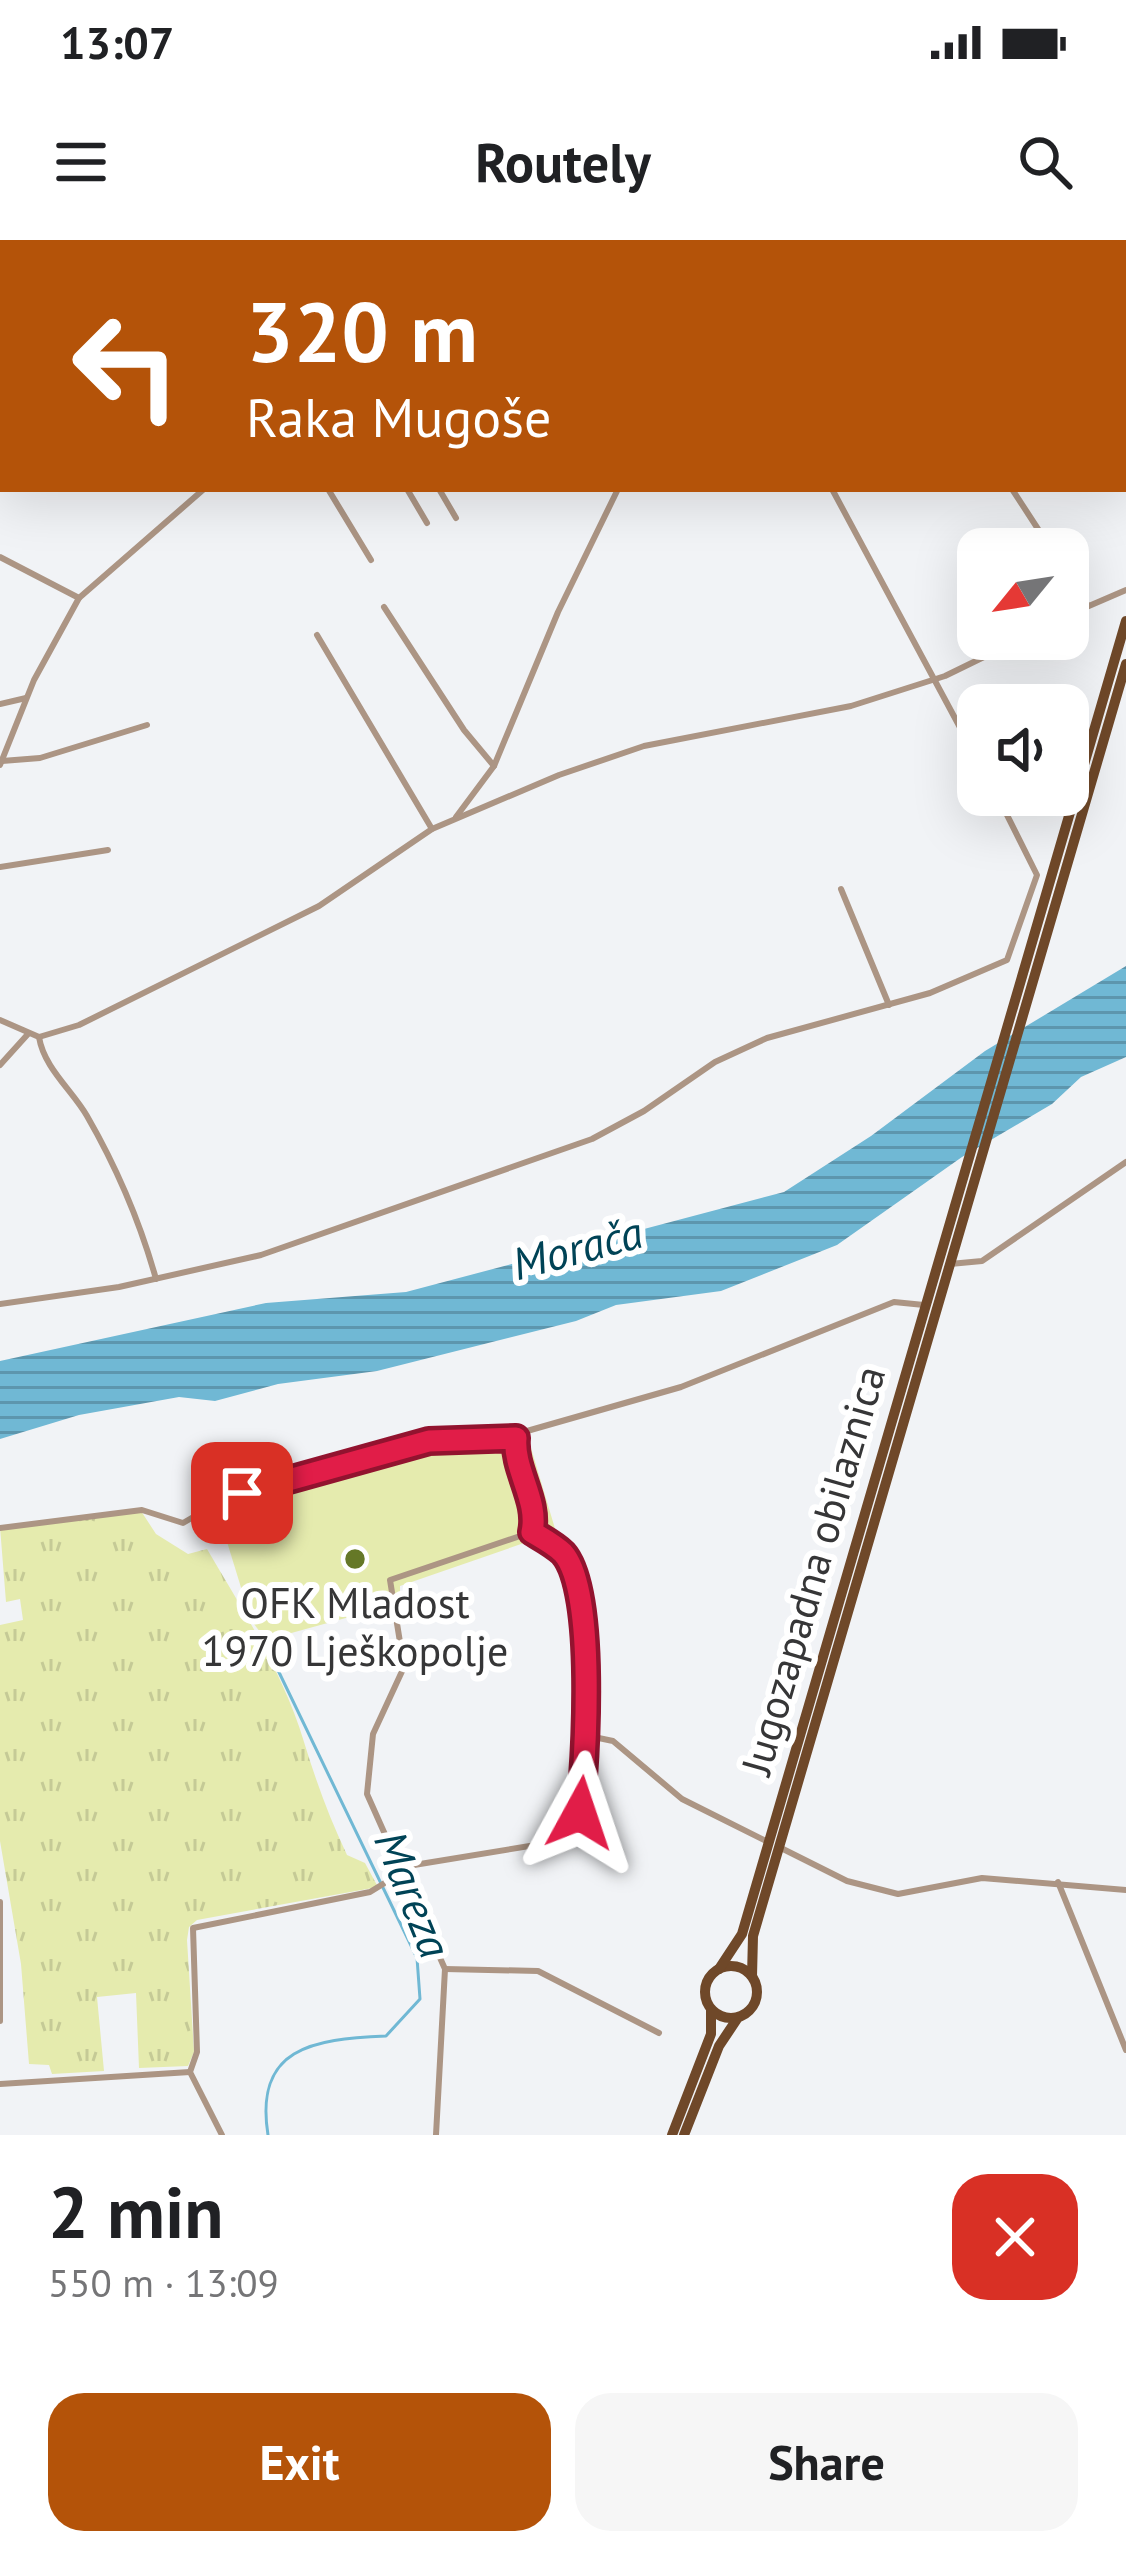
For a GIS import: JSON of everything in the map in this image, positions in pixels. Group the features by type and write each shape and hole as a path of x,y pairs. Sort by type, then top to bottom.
{"main road":[{"path":"966,1186 1126,621"},
{"path":"1019,1005 1126,664"},
{"name":"Jugozapadna obilaznica","path":"719,1969 742,1934 774,1845 950,1264 966,1186"},
{"name":"Jugozapadna obilaznica","path":"752,1976 753,1936 774,1845 925,1305 966,1186"},
{"path":"672,2135 711,2035 705,1984 719,1969 736,1966 752,1976 756,2001 719,2046 684,2135"},
{"path":"711,2010 724,2018 739,2018"}],"street":[{"path":"147,725 40,758 1,763 26,698 79,598 201,492"},
{"path":"330,492 371,560"},
{"path":"409,492 428,524"},
{"path":"442,492 457,518"},
{"path":"453,819 494,766 558,612 618,492"},
{"path":"834,492 957,723"},
{"path":"1014,492 1037,528"},
{"path":"0,556 79,598"},
{"path":"1089,606 1126,590"},
{"path":"384,607 464,730 494,766"},
{"path":"317,635 433,829"},
{"path":"0,1020 39,1037 79,1024 270,932 350,887 453,819 626,751 851,706 932,680 975,660"},
{"path":"0,704 26,698"},
{"path":"0,1304 250,1259 580,1144 630,1120 742,1048 951,984 1012,954 1037,875 1008,816"},
{"path":"0,867 108,850"},
{"path":"841,889 889,1006"},
{"path":"0,1065 28,1034"},
{"path":"39,1037 43,1053 90,1120 132,1205 156,1279"},
{"path":"950,1264 982,1262 1126,1162"},
{"path":"0,1528 142,1510 183,1523 226,1498 429,1441 516,1438 534,1426 681,1387 894,1302 925,1305"},
{"path":"516,1438 515,1453 533,1513 532,1532"},
{"path":"436,2135 446,1969 367,1794 373,1734 404,1667 390,1580 505,1546 532,1532"},
{"path":"222,2135 190,2072 197,2052 193,1928 377,1890 414,1865 568,1836 580,1813 589,1736 573,1578 561,1552 532,1532"},
{"path":"589,1736 613,1741 682,1799 814,1868 886,1892 914,1893 982,1878 1126,1890"},
{"path":"1058,1882 1126,2050"},
{"path":"0,1902 0,2021"},
{"path":"446,1969 538,1971 659,2033"},
{"path":"0,2082 190,2072"}],"green space":[{"name":"OFK Mladost 1970 Lješkopolje","path":"528,1438 556,1532 400,1586 400,1603 266,1640 251,1620 216,1506 427,1445"},
{"path":"141,1511 156,1534 188,1554 207,1549 285,1692 347,1855 365,1863 378,1887 197,1920 189,1927 187,1940 194,2052 188,2066 139,2068 136,1993 97,1997 104,2071 52,2074 49,2065 29,2064 21,1964 0,1841 0,1625 23,1620 20,1599 6,1602 0,1527"}],"water":[{"name":"Morača","path":"1126,966 1126,1057 1081,1077 1052,1104 962,1157 837,1245 721,1291 616,1305 576,1321 377,1371 278,1384 215,1401 179,1397 79,1415 0,1439 0,1361 266,1303 406,1292 784,1192 871,1136 985,1051"}],"waterway":[{"name":"Mareza","path":"268,2135 266,2106 270,2083 280,2066 312,2046 386,2036 420,1999 417,1958 275,1664"}],"place":[{"name":"OFK Mladost 1970 Lješkopolje","path":"355,1559"}],"route":[{"path":"242,1493 429,1441 463,1436 516,1438 515,1453 535,1522 532,1532 566,1557 573,1578 589,1711 580,1813"}]}
